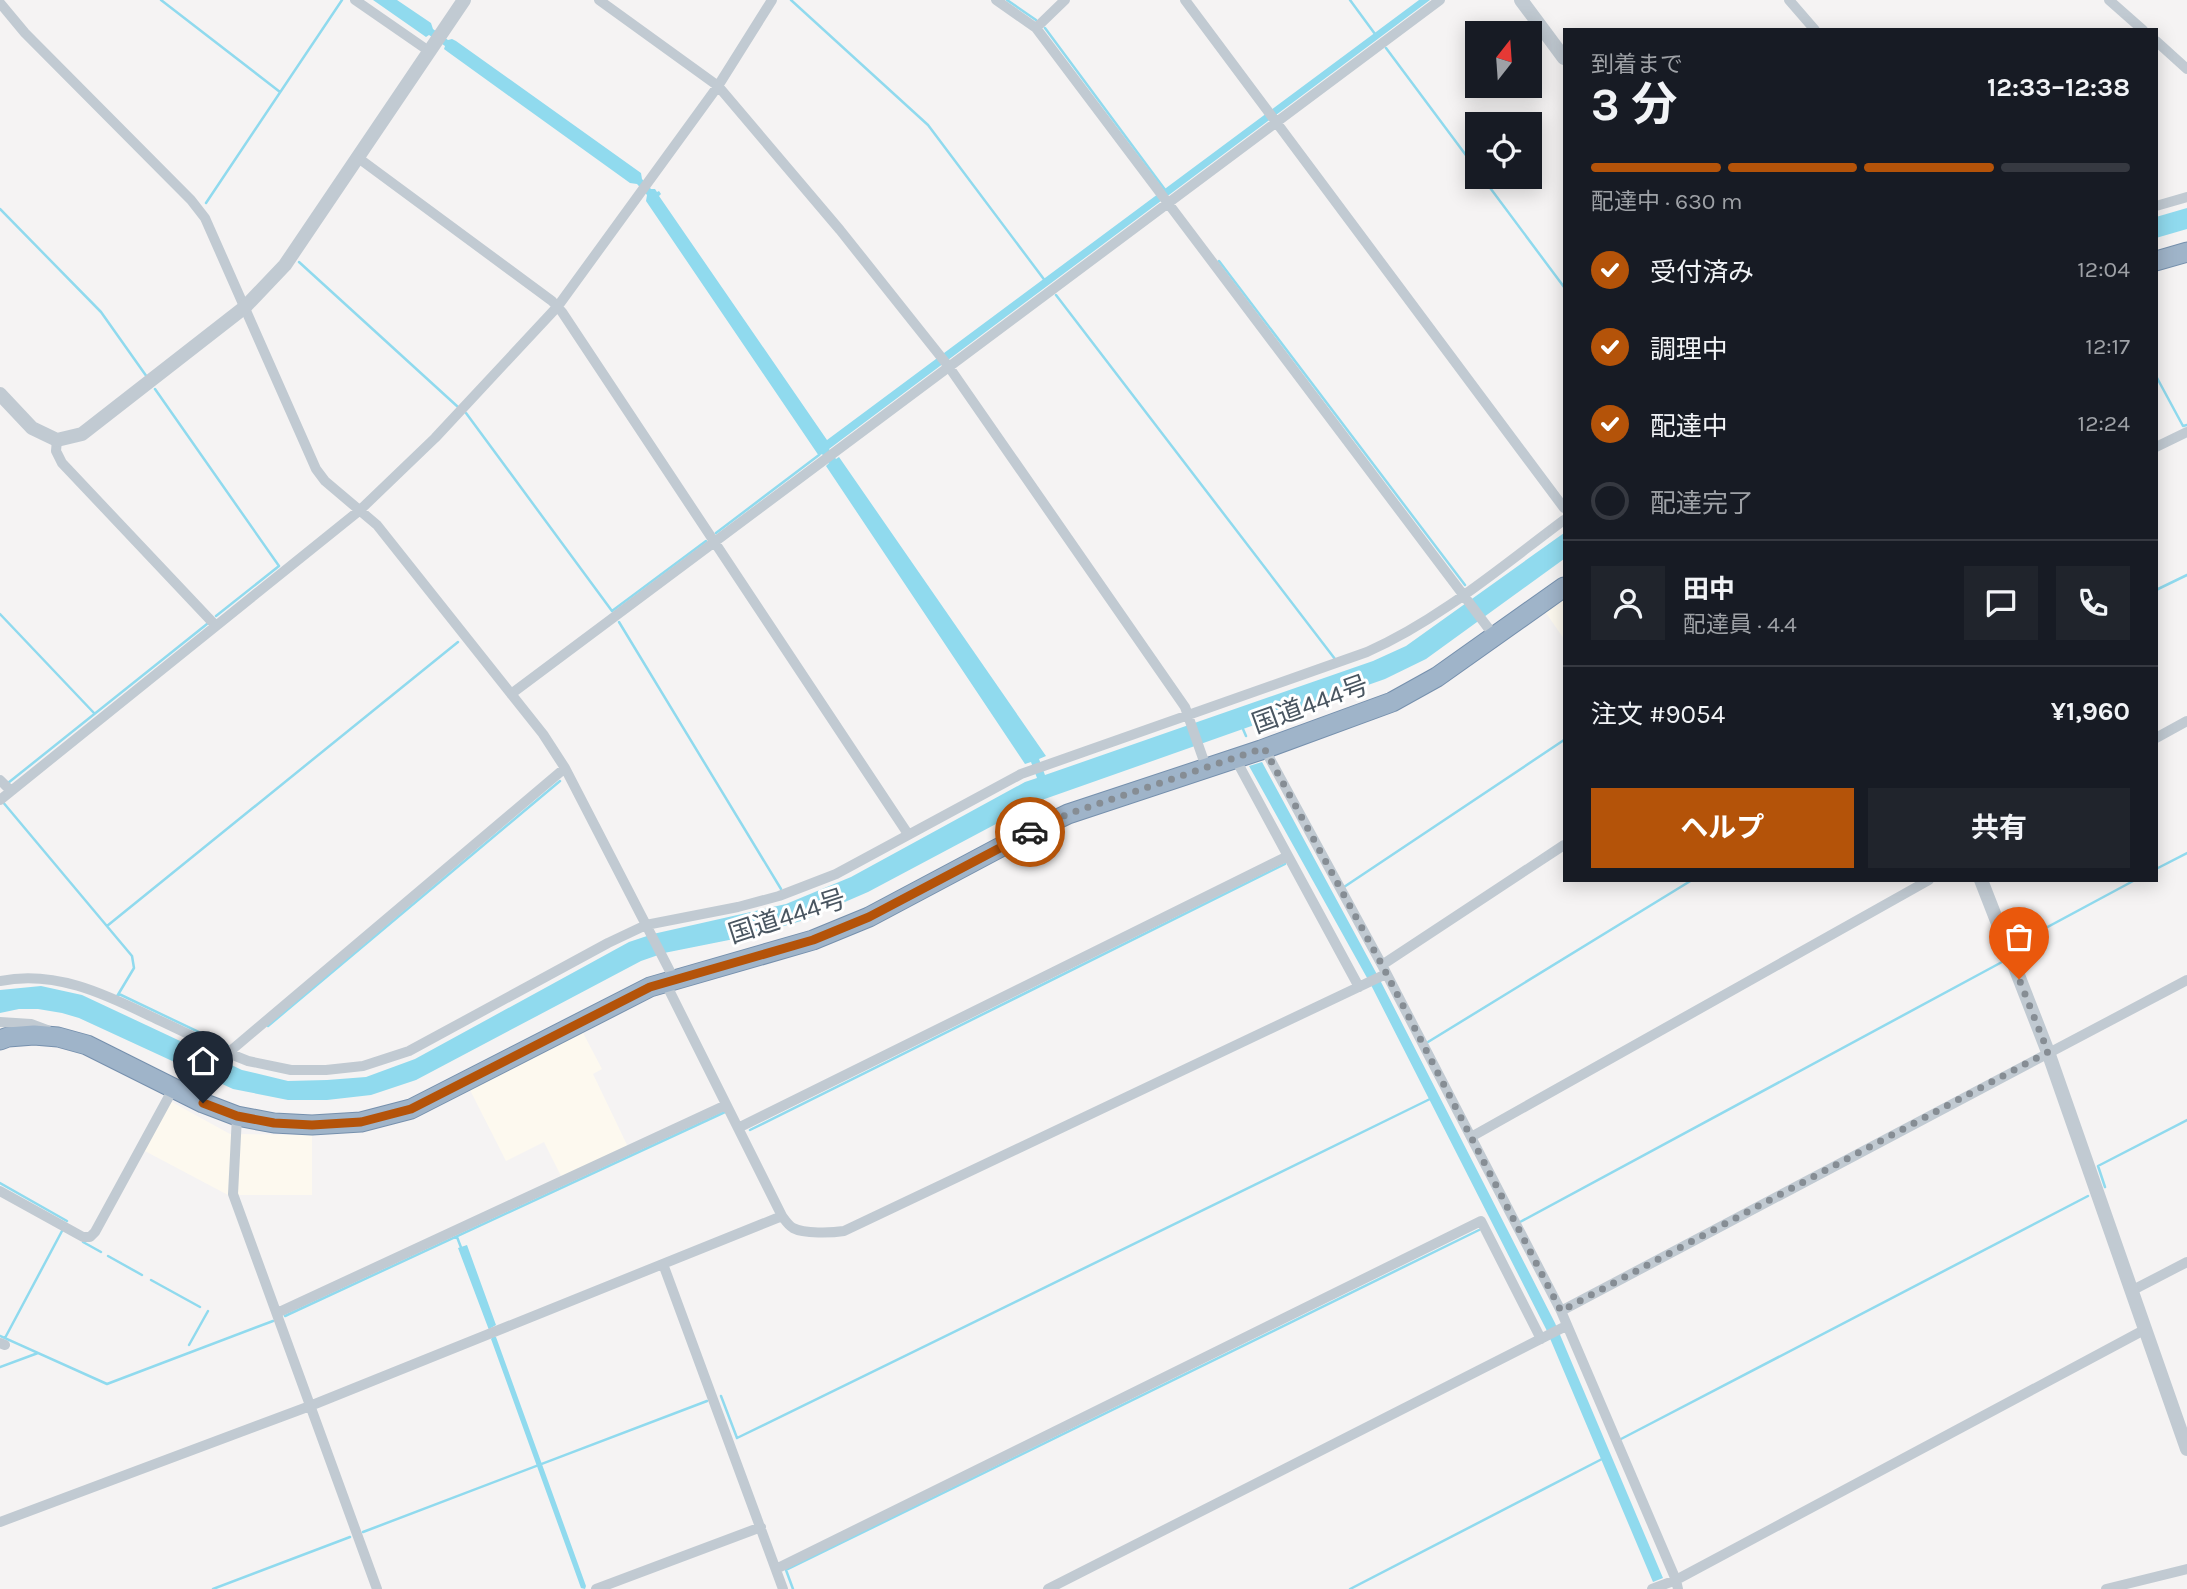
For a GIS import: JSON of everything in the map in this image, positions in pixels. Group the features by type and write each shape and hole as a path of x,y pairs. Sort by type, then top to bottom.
{"highway":[{"path":"2158,260 2187,252"},
{"name":"国道444号","path":"0,1040 34,1035 58,1037 87,1045 173,1089 237,1116 274,1123 312,1125 361,1122 411,1109 650,987 668,975 813,940 869,917 1068,814 1203,759 1237,757 1392,702 1437,677 1490,630 1563,588"}],"street":[{"path":"355,0 428,46"},
{"path":"0,394 32,428 57,440 82,434 245,307 285,265 428,46 444,30 464,0"},
{"path":"599,0 718,86 840,230 945,361 1185,707 1203,759"},
{"path":"0,780 4,796 360,510 435,438 558,306 718,86 772,0"},
{"path":"996,0 1036,28 1490,630"},
{"path":"1036,28 1065,0"},
{"path":"1185,0 1563,507"},
{"path":"511,694 824,460 945,361 1273,117 1440,0"},
{"path":"1521,0 1563,57"},
{"path":"1789,0 1813,28"},
{"path":"2109,0 2141,28"},
{"path":"0,3 25,33 191,200 205,218 316,469 325,481 377,525 543,734 565,768 646,926 726,1105 782,1216 792,1228 833,1233 844,1231 1363,985 1563,846"},
{"path":"2158,43 2187,69"},
{"path":"358,157 558,306 908,834"},
{"path":"2158,205 2187,197"},
{"path":"2158,446 2187,432"},
{"path":"57,440 56,451 62,463 216,626"},
{"path":"0,981 39,978 73,983 115,999 248,1061 291,1070 363,1066 409,1051 608,943 646,926 779,896 836,874 1038,768 1189,717 1396,639 1466,596 1563,521"},
{"path":"2158,737 2187,721"},
{"path":"1262,749 1384,972 1561,1311 1564,1327 1677,1584"},
{"path":"1237,757 1288,856 1363,985"},
{"path":"228,1053 565,768"},
{"path":"738,1128 1288,856"},
{"path":"1471,1137 1926,882"},
{"path":"1982,882 2048,1052 2187,1449"},
{"path":"1561,1311 2187,980"},
{"path":"0,1022 43,1027 58,1037"},
{"path":"0,1191 83,1237 90,1237 173,1089"},
{"path":"277,1313 726,1105"},
{"path":"237,1116 233,1194 377,1589"},
{"path":"0,1522 310,1406 782,1216"},
{"path":"776,1569 1481,1221 1543,1338"},
{"path":"2131,1291 2187,1262"},
{"path":"663,1264 783,1589"},
{"path":"1048,1589 1564,1327"},
{"path":"1652,1589 1677,1584 2144,1330"},
{"path":"596,1589 761,1527"},
{"path":"2106,1589 2187,1569"}],"shaded area":[{"path":"1563,596 1563,638 1544,610"},
{"path":"582,1031 602,1069 593,1074 628,1147 562,1178 544,1142 506,1161 469,1088"},
{"path":"170,1101 230,1134 312,1135 312,1195 228,1195 143,1150"}],"water":[{"path":"373,0 397,0 431,23 433,29 448,40 456,41 641,173 642,179 651,189 659,191 659,196 827,440 1419,0 1430,0 829,449 836,459 839,457 1046,756 1039,759 1045,775 1373,661 1406,646 1563,534 1563,560 1426,659 1385,679 1039,801 868,892 801,921 754,935 664,953 641,961 416,1080 371,1095 327,1100 288,1100 233,1089 79,1018 38,1009 0,1013 0,990 41,986 82,995 242,1070 288,1081 366,1077 415,1059 629,942 653,934 786,904 851,877 1025,782 1037,778 1031,762 1025,764 826,466 829,463 822,454 819,456 646,201 647,195 637,184 630,183 448,52 444,49 445,46 429,35 426,37"},
{"path":"2187,208 2187,229 2158,237 2158,216"},
{"path":"1262,762 1380,980 1555,1323 1663,1578 1653,1582 1546,1329 1371,985 1249,766"},
{"path":"467,1245 496,1325 491,1328 494,1337 585,1589 581,1588 458,1248"}],"waterway":[{"path":"161,0 280,92"},
{"path":"206,203 342,0"},
{"path":"791,0 928,125 1046,282"},
{"path":"1007,0 1036,20"},
{"path":"1350,0 1375,34"},
{"path":"1045,28 1166,191"},
{"path":"1386,48 1465,154"},
{"path":"1491,189 1563,286"},
{"path":"0,209 101,312 147,377"},
{"path":"1219,261 1465,585"},
{"path":"299,262 458,407"},
{"path":"1056,295 1335,659"},
{"path":"2158,380 2183,426 2187,425"},
{"path":"155,389 279,566 216,616"},
{"path":"466,413 612,611 706,541"},
{"path":"716,533 819,455"},
{"path":"2158,589 2187,575"},
{"path":"0,614 94,713"},
{"path":"619,622 781,889"},
{"path":"8,783 207,624"},
{"path":"107,926 458,642"},
{"path":"1243,729 1246,736"},
{"path":"1344,887 1563,741"},
{"path":"268,1026 560,781"},
{"path":"2,801 132,956 134,968 116,998"},
{"path":"2158,868 2187,853"},
{"path":"750,1130 1285,864"},
{"path":"1428,1042 1689,882"},
{"path":"2018,953 2016,944 2131,882"},
{"path":"1520,1222 2002,962"},
{"path":"119,994 228,1046"},
{"path":"721,1396 737,1438 1430,1099"},
{"path":"285,1316 725,1112"},
{"path":"2105,1187 2098,1166 2187,1120"},
{"path":"0,1183 67,1221"},
{"path":"1621,1439 2088,1196"},
{"path":"793,1589 786,1570 1479,1230"},
{"path":"5,1338 62,1231"},
{"path":"457,1237 462,1250"},
{"path":"83,1242 101,1252"},
{"path":"108,1256 142,1275"},
{"path":"151,1280 200,1307"},
{"path":"189,1345 208,1311"},
{"path":"0,1336 107,1384 273,1321"},
{"path":"0,1367 38,1353"},
{"path":"363,1532 707,1401"},
{"path":"1350,1589 1602,1459"},
{"path":"213,1589 350,1537"}],"way so far":[{"path":"1030,832 1068,814 1264,748 1382,965 1561,1311 2048,1052 2019,979"}],"route":[{"path":"203,1103 237,1116 274,1123 312,1125 361,1122 411,1109 650,987 813,940 869,917 1030,832"}]}
